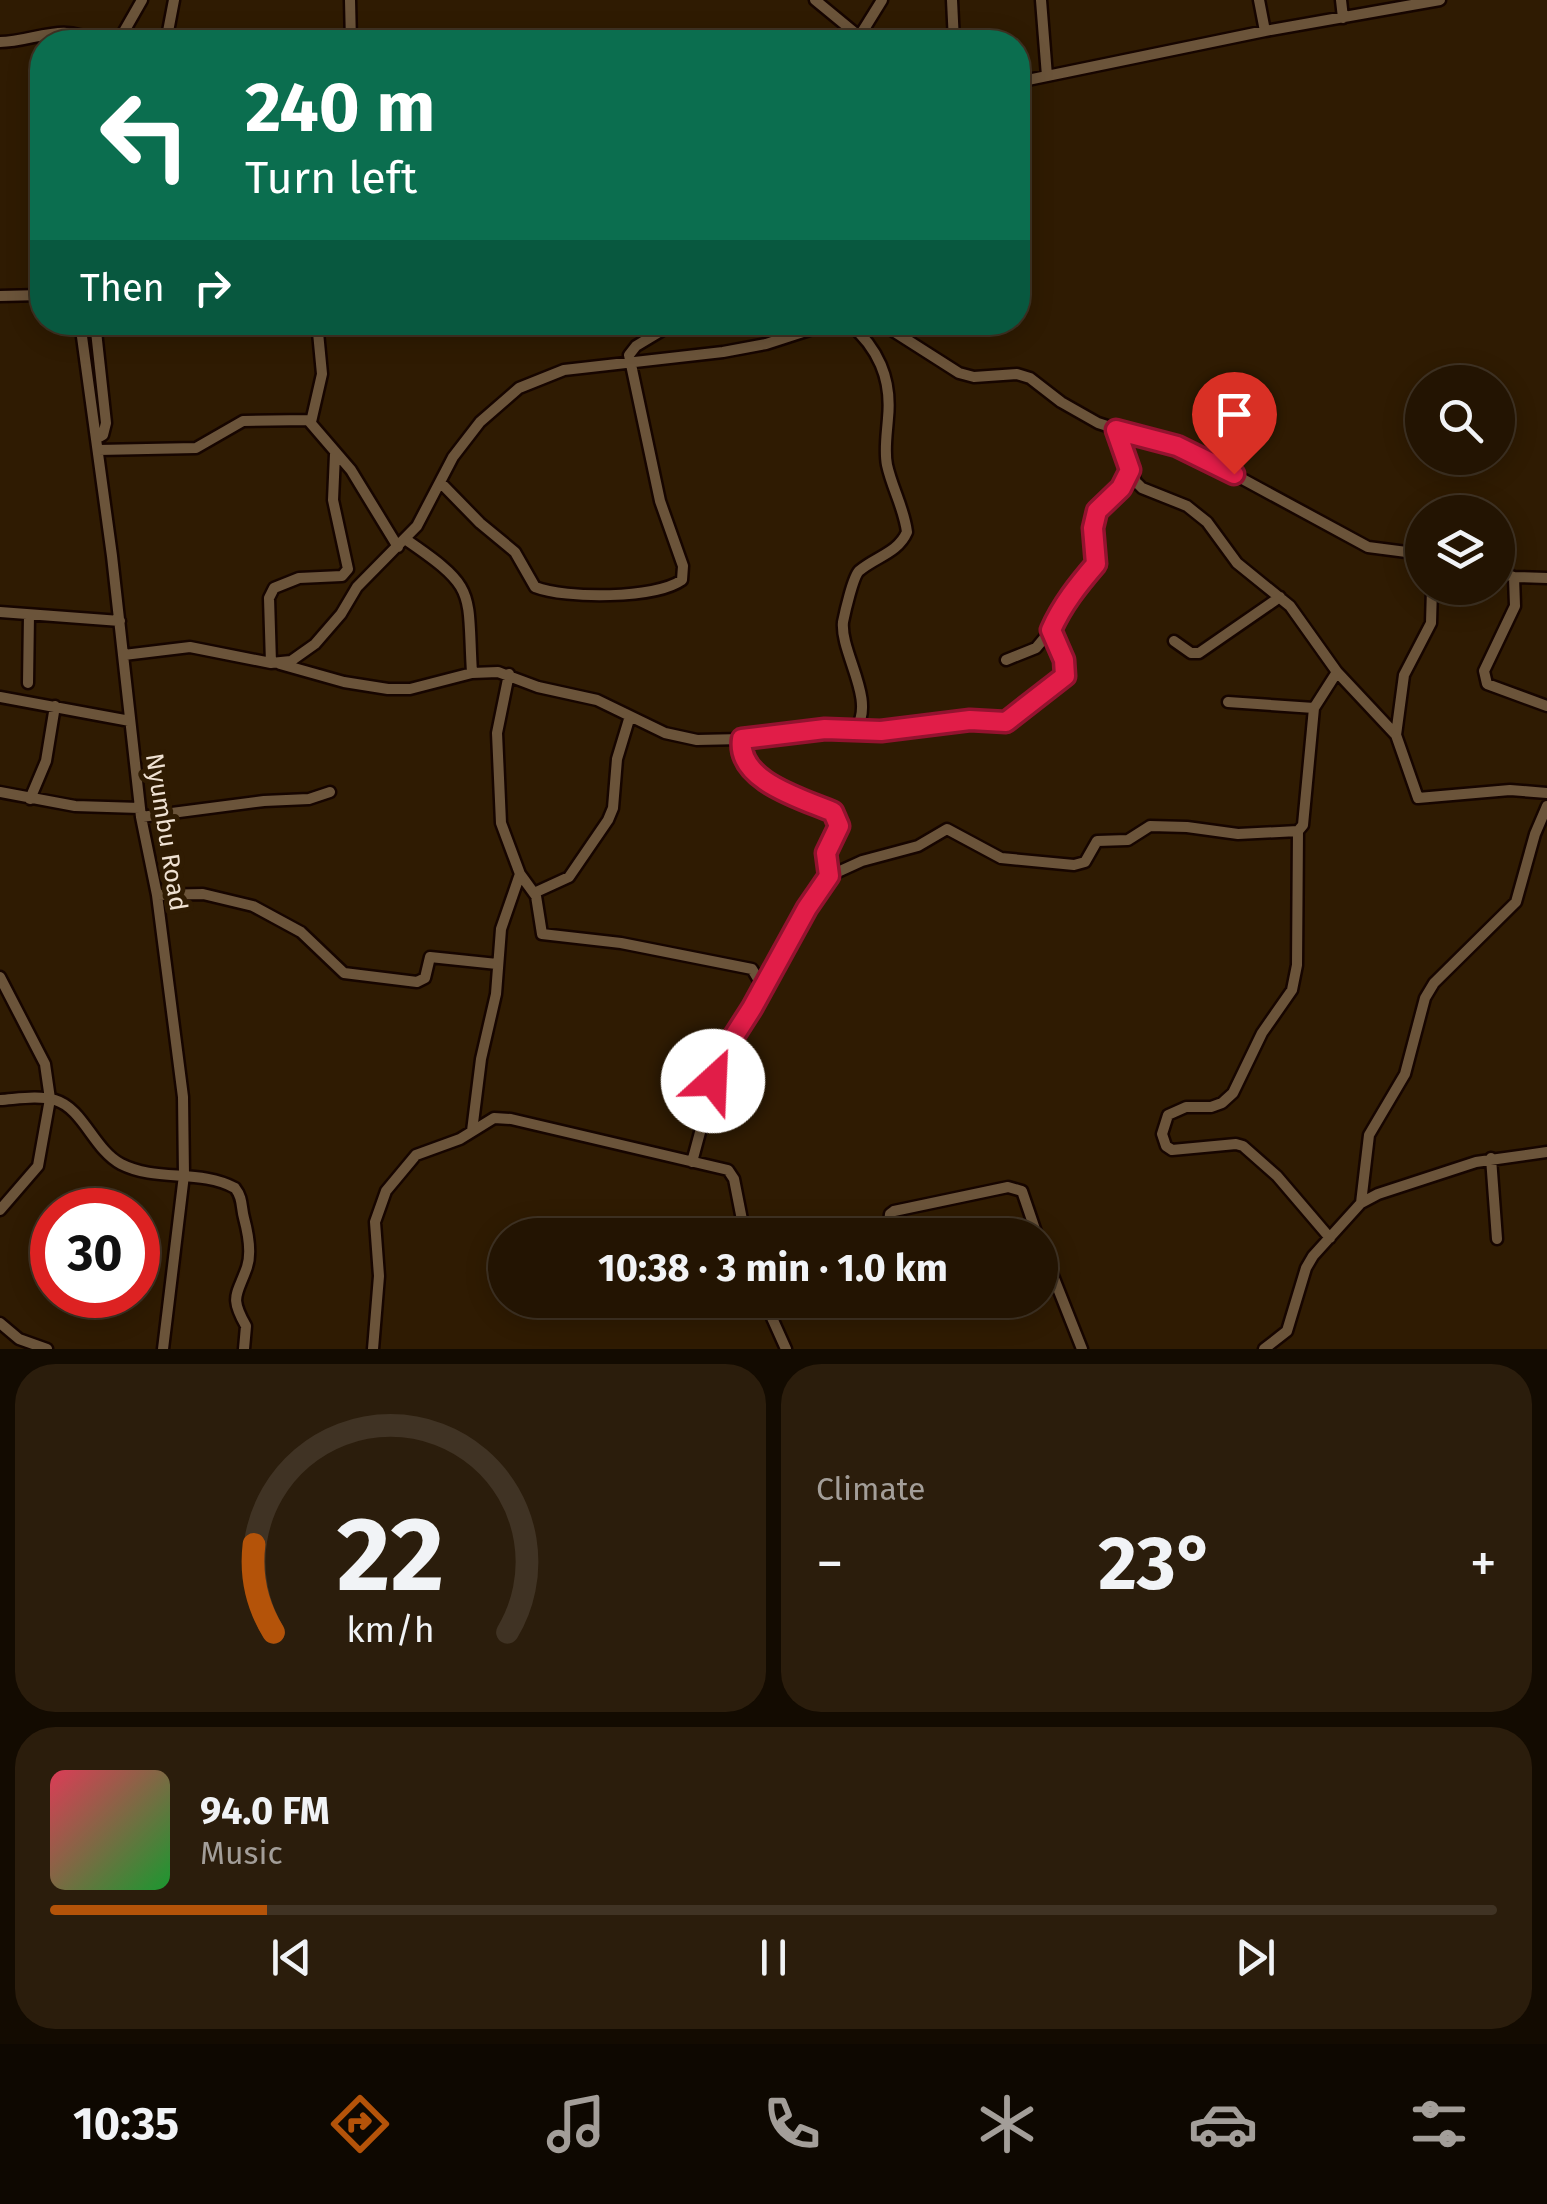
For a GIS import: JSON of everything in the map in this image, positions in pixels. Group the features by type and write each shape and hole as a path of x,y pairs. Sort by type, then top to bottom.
{"street":[{"path":"125,30 142,0"},
{"path":"168,30 174,0"},
{"path":"350,0 351,30"},
{"path":"815,0 847,30"},
{"path":"864,30 882,0"},
{"path":"952,0 953,30"},
{"path":"1042,0 1047,76"},
{"path":"1259,0 1265,31"},
{"path":"1341,0 1344,18"},
{"path":"1030,80 1440,0"},
{"path":"0,42 30,37"},
{"path":"0,296 30,295"},
{"name":"Nyumbu Road","path":"82,335 141,812 157,895 182,1080 184,1175 163,1349"},
{"path":"96,335 106,423 97,445 184,450 210,442 243,421 310,422"},
{"path":"318,335 322,374 310,422 327,438 334,454 351,470 402,543 439,562 465,590 472,673"},
{"path":"440,482 515,552 535,587 572,594 657,592 682,580 682,566 660,502 629,360 632,348 654,335"},
{"path":"275,663 302,655 342,614 358,587 417,526 453,457 480,422 519,388 564,370 723,352 794,335"},
{"path":"856,728 860,700 843,628 852,584 857,572 898,545 907,532 904,507 887,466 890,408 882,363 861,335"},
{"path":"899,335 959,373 974,377 1017,374 1030,378 1060,402 1116,430 1177,446 1202,457 1368,546 1405,551"},
{"path":"1116,430 1130,470 1142,488 1187,506 1207,522 1237,563 1306,625 1337,672 1396,735 1418,798 1510,790 1547,793"},
{"path":"275,663 268,598 274,588 299,578 342,576 348,569 332,500 334,454"},
{"path":"1006,660 1029,653 1051,630 1062,605 1096,564 1093,528 1097,511 1121,488 1130,470"},
{"path":"1515,577 1547,578"},
{"path":"1174,641 1191,654 1199,652 1280,598"},
{"path":"1396,735 1404,675 1432,623 1432,605"},
{"path":"1515,605 1484,671 1484,679 1487,684 1547,706"},
{"path":"0,612 120,621"},
{"path":"28,683 29,614"},
{"path":"124,656 190,647 388,689 410,690 472,673 510,674 538,687 597,700 665,734 698,740 742,739 807,730 881,731 970,720 1011,720 1065,676 1064,660 1051,630"},
{"path":"1330,1238 1278,1176 1242,1146 1172,1150 1162,1134 1168,1115 1178,1109 1211,1107 1232,1093 1262,1033 1292,990 1296,966 1298,831 1303,825 1314,708 1337,672"},
{"path":"510,674 497,723 496,770 505,840 520,874 534,893 544,936 621,943 772,972"},
{"path":"0,697 130,721"},
{"path":"1228,702 1314,708"},
{"path":"30,799 46,761 55,706"},
{"path":"534,893 569,877 608,820 613,808 617,760 630,716"},
{"path":"742,739 742,759 760,775 838,818 839,826 826,853 829,876"},
{"path":"0,792 76,806 141,812 310,799 330,792"},
{"path":"1362,1203 1369,1135 1406,1074 1424,998 1434,983 1516,902 1547,806"},
{"path":"692,1162 720,1058 829,876 862,861 918,846 947,829 1001,858 1074,865 1086,862 1097,841 1128,840 1147,827 1187,827 1238,834 1298,831"},
{"path":"472,1131 481,1059 496,994 506,908 520,874"},
{"path":"157,895 204,894 253,906 301,932 344,973 417,982 425,978 430,957 497,964"},
{"path":"752,969 762,990"},
{"path":"0,977 46,1064 50,1099 38,1166 0,1210"},
{"path":"0,1100 50,1099 69,1107 98,1146 118,1163 140,1171 227,1184 240,1194 248,1226 248,1260 234,1292 238,1316 246,1326 244,1349"},
{"path":"373,1349 379,1276 375,1222 380,1202 416,1155 460,1139 494,1118 512,1118 728,1170 734,1179 742,1218"},
{"path":"1264,1349 1287,1331 1306,1268 1362,1203 1378,1194 1491,1158 1547,1152"},
{"path":"1491,1158 1497,1239"},
{"path":"890,1218 894,1212 1008,1187 1022,1191 1031,1218"},
{"path":"1058,1288 1082,1349"},
{"path":"772,1318 786,1349"},
{"path":"0,1323 19,1338 47,1349"}],"route":[{"path":"713,1081 720,1058 829,876 826,853 839,826 833,812 800,799 746,764 740,752 742,739 807,730 881,731 976,719 999,723 1011,720 1065,676 1064,660 1051,630 1062,605 1096,564 1093,528 1097,511 1127,480 1130,470 1116,430 1177,446 1234,474"}]}
